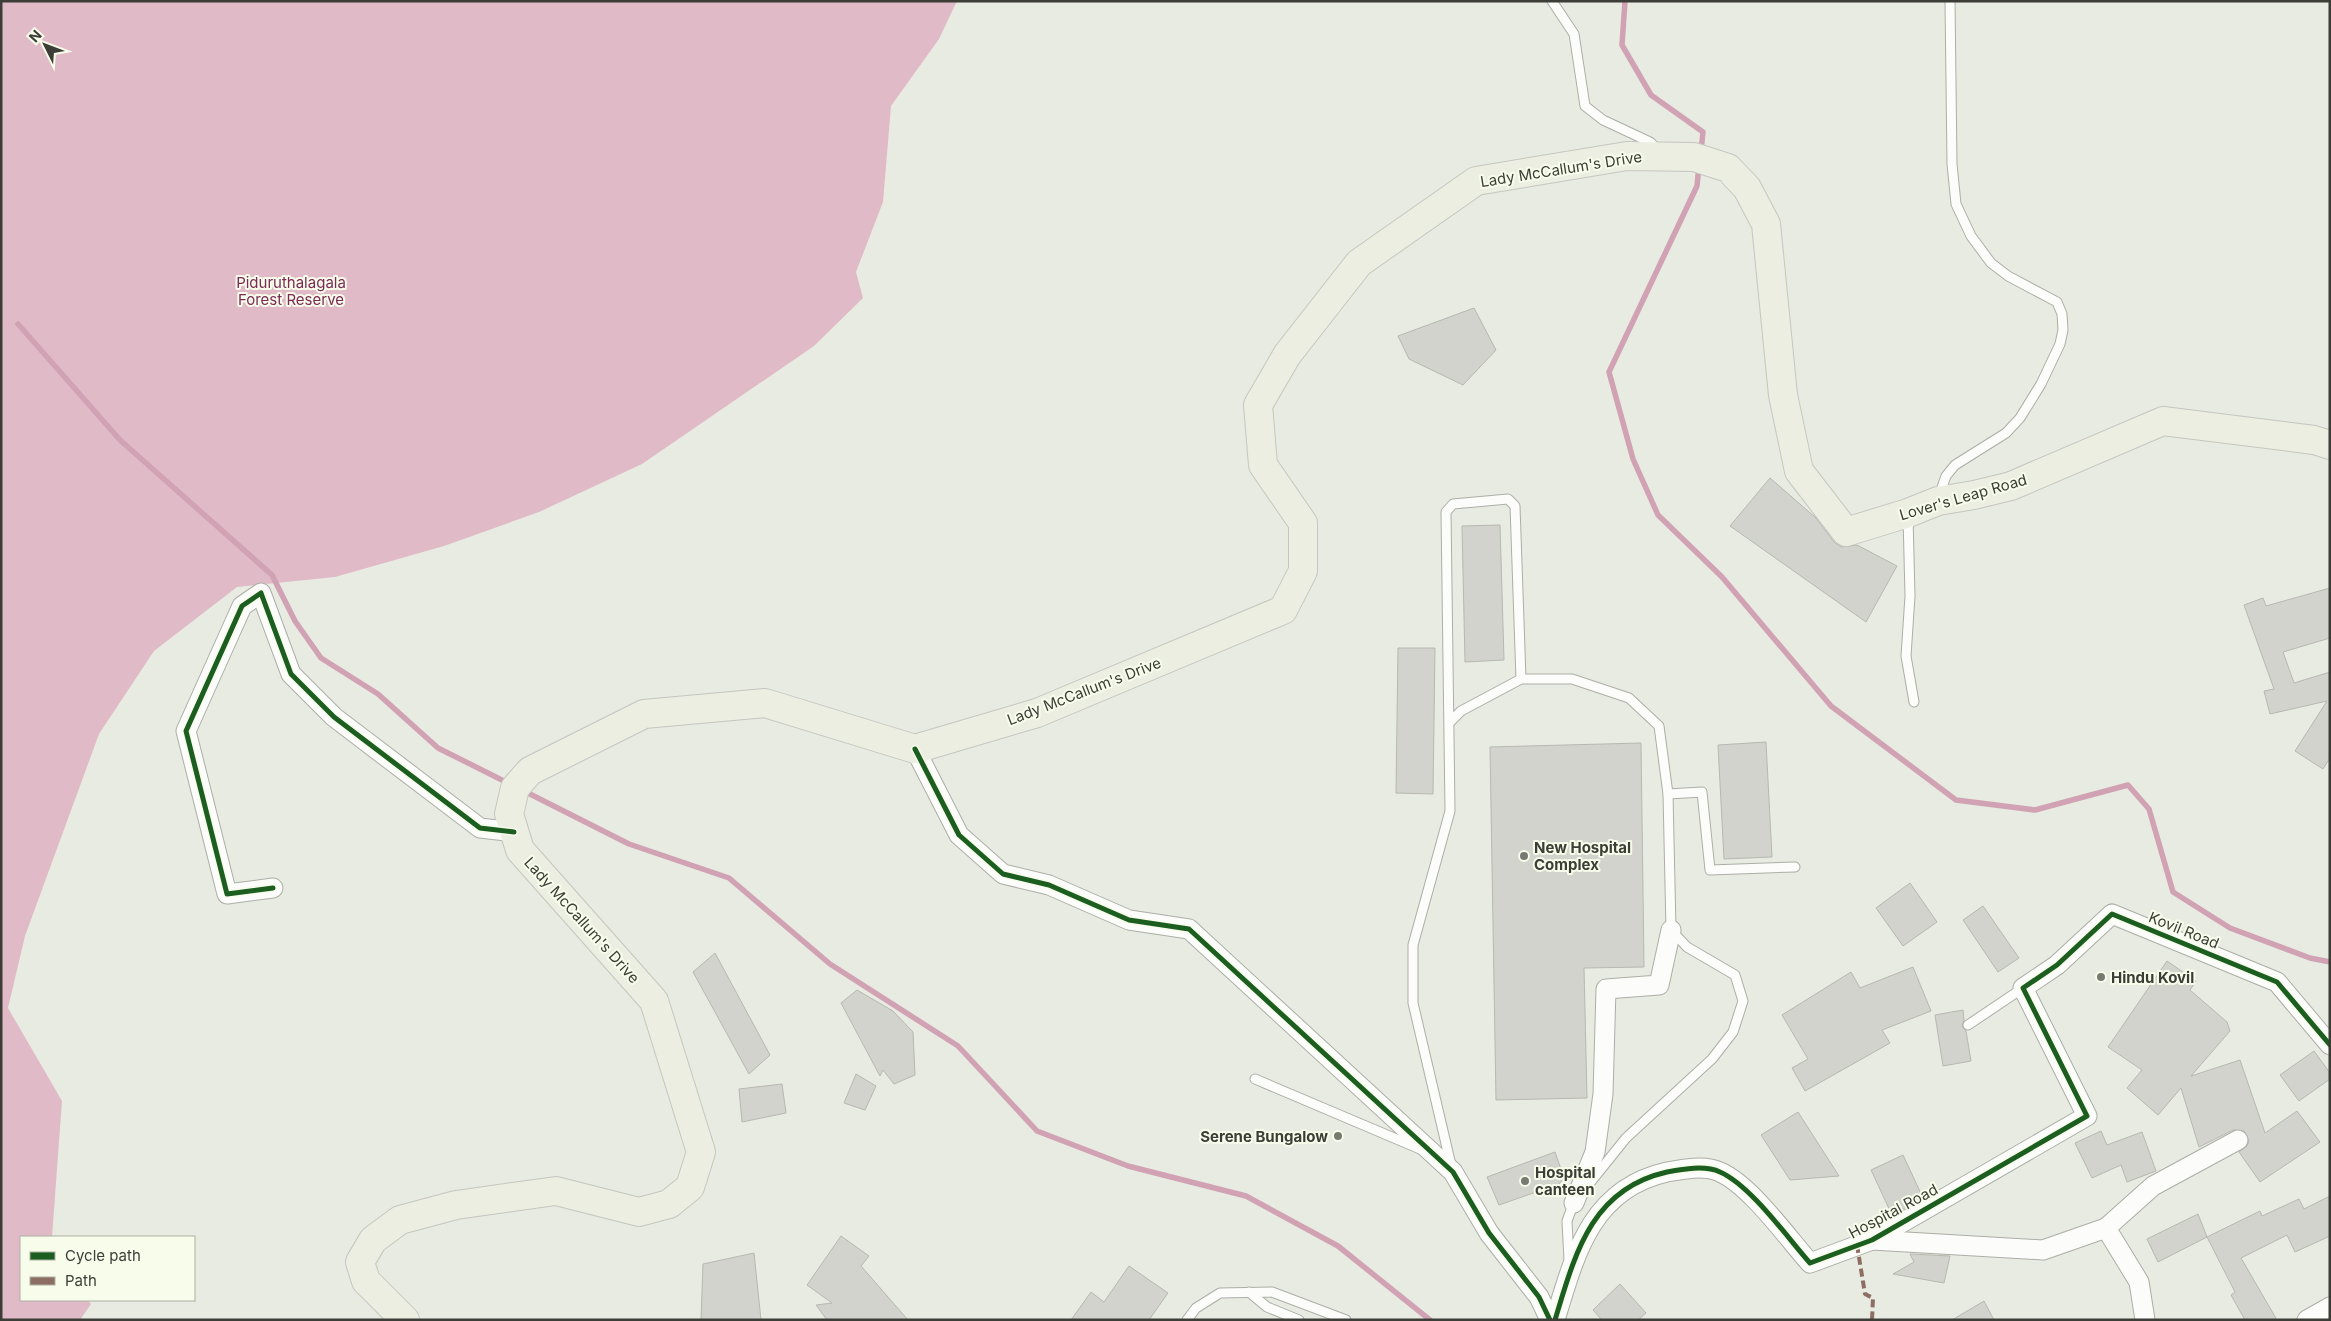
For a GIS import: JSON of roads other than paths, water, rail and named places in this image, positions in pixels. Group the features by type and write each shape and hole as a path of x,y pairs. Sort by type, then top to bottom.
{"main road":[{"name":"Lady McCallum's Drive","path":"916,749 1037,713 1283,610 1303,571 1303,523 1263,465 1258,405 1287,355 1360,263 1476,181 1627,156 1654,156"},
{"name":"Lover's Leap Road","path":"1654,156 1694,157 1728,168 1747,188 1766,224 1783,395 1799,471 1846,532 1908,513 1938,501 2010,486 2163,421 2314,440 2330,445"},
{"path":"512,823 515,788 530,771 644,714 766,703 916,749"},
{"name":"Lady McCallum's Drive","path":"405,1320 366,1281 360,1262 373,1240 400,1220 456,1204 556,1191 639,1212 669,1204 690,1187 700,1152 654,1000 520,850 512,823"}],"street":[{"path":"273,888 228,894 186,731 242,606 261,593 290,674 334,717 480,828 512,823"},
{"path":"916,749 959,835 1003,874 1049,885 1129,920 1189,929 1452,1172 1489,1233 1539,1296 1550,1320"},
{"name":"Kovil Road","path":"2023,988 2057,965 2112,914 2277,982 2330,1045"},
{"path":"1574,1203 1595,1152 1603,1094 1606,989 1659,985 1671,930"},
{"name":"Hospital Road","path":"1555,1320 1570,1272 1589,1227 1617,1194 1648,1176 1686,1168 1719,1171 1743,1186 1810,1263 1872,1240 2087,1116 2023,988"},
{"path":"1872,1240 2042,1250 2106,1228 2153,1186 2238,1140"},
{"path":"2106,1228 2139,1282 2145,1320"},
{"path":"2307,1320 2330,1306"}],"lane":[{"path":"1552,1 1574,34 1585,106 1603,120 1650,142 1654,146 1654,156"},
{"path":"1938,501 1946,476 1955,465 2006,433 2020,418 2045,376 2060,344 2063,330 2062,314 2057,302 2008,276 1991,263 1971,236 1956,204 1952,164 1950,1"},
{"path":"1452,1172 1413,1003 1413,945 1450,811 1446,512 1453,504 1508,500 1516,506 1521,679"},
{"path":"1908,513 1910,596 1906,656 1914,702"},
{"path":"1450,722 1461,711 1521,679 1572,679 1629,698 1659,726 1668,794 1671,930 1687,948 1735,975 1743,1000 1733,1032 1712,1059 1626,1138 1574,1203 1567,1221 1570,1272"},
{"path":"1668,794 1702,792 1710,870 1795,867"},
{"path":"1968,1024 2023,988"},
{"path":"1254,1079 1434,1155"},
{"path":"1187,1320 1196,1308 1220,1293 1249,1292 1272,1292 1346,1320"},
{"path":"1249,1292 1267,1307 1299,1320"}],"waterway":[{"path":"1625,1 1622,45 1651,95 1703,132 1701,151"},
{"path":"1699,166 1697,186 1609,372 1633,459 1658,515 1722,577 1831,706 1956,800 2035,810 2128,785 2149,809 2173,892 2230,928 2310,958 2330,962"},
{"path":"18,324 120,440 272,575 295,621 321,658 378,694 438,748 510,784"},
{"path":"522,790 629,844 729,878 830,964 958,1046 1037,1131 1128,1166 1246,1196 1338,1246 1430,1320"}],"place":[{"name":"New Hospital Complex","path":"1524,856"},
{"name":"Hindu Kovil","path":"2101,977"},
{"name":"Serene Bungalow","path":"1338,1136"},
{"name":"Hospital canteen","path":"1525,1181"}],"park label":[{"name":"Piduruthalagala Forest Reserve","path":"291,290"}]}
